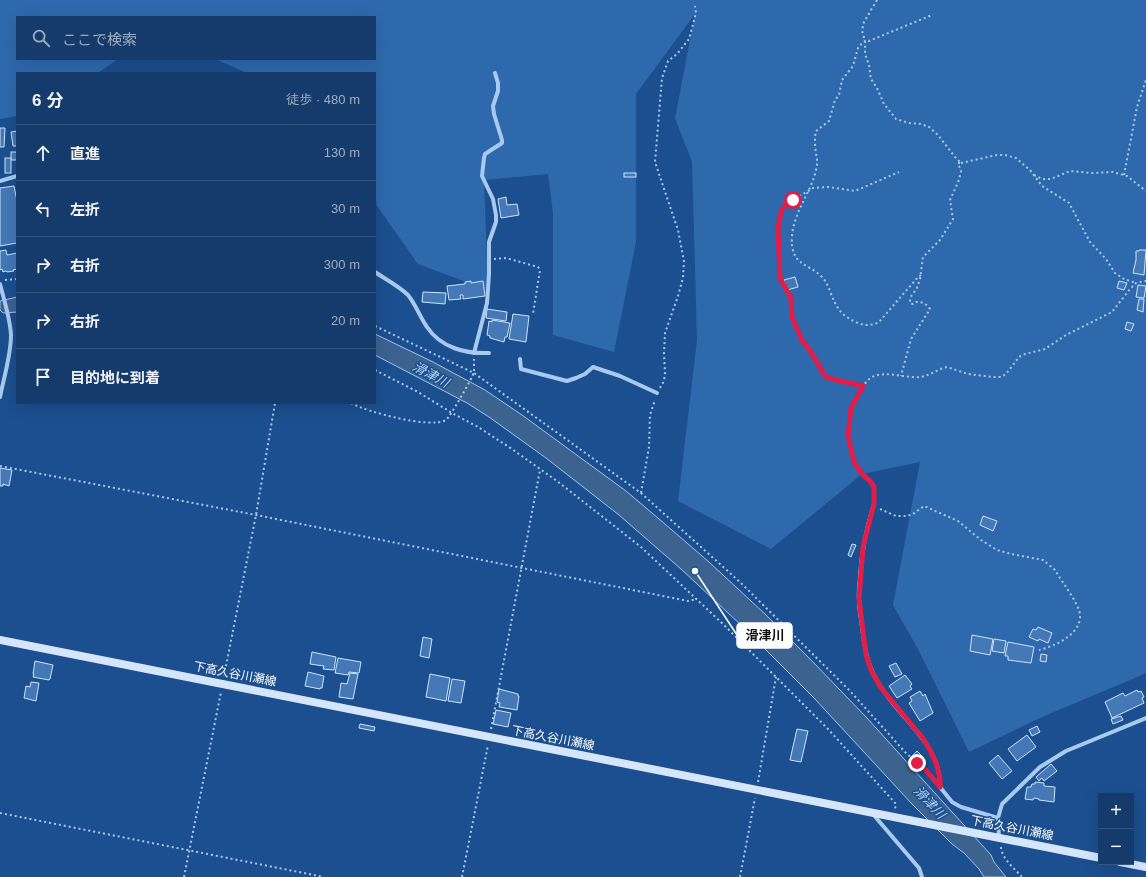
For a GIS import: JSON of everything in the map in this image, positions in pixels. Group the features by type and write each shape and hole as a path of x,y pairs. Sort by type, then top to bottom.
{"main road":[{"name":"下高久谷川瀬線","path":"0,640 1098,857"},
{"path":"1134,865 1146,867"}],"street":[{"path":"474,353 486,303 489,274 489,242 496,222 493,199 482,176 484,158 486,154 502,143 493,106 498,91 498,83 495,73"},
{"path":"0,181 16,176"},
{"path":"376,273 407,294 414,303 427,328 435,337 453,347 474,353 489,353"},
{"path":"0,284 11,336 0,397"},
{"path":"520,359 521,369 551,376 560,380 568,381 576,378 585,374 593,367 620,376 657,393"},
{"path":"874,504 863,547 859,599 866,655 871,670 881,688 922,737 930,750 936,763 940,778 940,787 952,802 961,807 998,818"},
{"path":"999,838 998,818 1002,804 1040,767 1066,751 1146,718"},
{"path":"870,812 919,868 922,877"}],"path":[{"path":"877,0 864,22 862,30 865,42 865,54 869,65 871,79 884,104 896,119 908,123 921,124 928,127 938,135 955,157 961,162"},
{"path":"641,493 649,447 650,415 657,393 664,381 665,333 683,278 684,261 678,230 655,162 662,78 668,61 677,54 689,39 696,13 695,6"},
{"path":"921,275 879,322 872,325 862,325 842,314 822,277 800,263 794,251 792,236 798,210 812,187 818,160 815,143 816,131 829,120 835,100 839,94 842,80 853,66 858,48 867,40 869,41 932,15"},
{"path":"1124,175 1137,107 1146,80"},
{"path":"961,162 997,155 1005,155 1016,158 1030,170 1042,186 1069,203 1090,242 1106,259 1115,273 1120,277 1136,283 1146,281"},
{"path":"901,376 911,339 930,309 922,302 916,302 913,304 910,303 910,298 917,288 921,275 923,257 940,240 953,219 950,200 960,180 961,171 958,164 961,162"},
{"path":"1033,174 1042,179 1050,178 1070,171 1092,174 1113,172 1124,175 1146,191"},
{"path":"863,386 825,376 802,340 792,317 791,298 780,278 778,228 782,209 793,200 813,188 828,187 855,191 899,172"},
{"path":"489,261 506,258 538,267 540,270 533,314"},
{"path":"0,280 16,279"},
{"path":"1039,650 1059,643 1068,637 1074,630 1080,618 1079,611 1075,603 1055,570 1043,560 997,550 981,540 958,521 924,506 913,514 907,516 896,516 874,504 874,487 862,474 854,462 848,436 851,408 863,386 872,377 881,375 911,377 923,376 947,367 968,374 1001,377 1006,374 1019,357 1025,354 1045,350 1079,328 1112,312 1136,283"},
{"path":"376,326 474,373 641,493 741,583 850,691 905,752 924,768 940,787"},
{"path":"353,404 365,410 386,416 432,423 447,419 452,413 474,373 474,353"},
{"path":"376,371 418,392 478,427 574,494 641,547 697,599 828,729 896,804 895,817"},
{"path":"184,877 256,514 275,404"},
{"path":"0,466 256,514 688,601 697,599"},
{"path":"462,877 540,469"},
{"path":"740,877 776,677"},
{"path":"0,813 324,877"},
{"path":"999,838 1001,852 1022,877"}],"shaded area":[{"path":"0,0 1146,0 1146,673 1042,717 969,752 918,649 893,605 920,462 862,474 771,549 678,501 697,340 692,162 675,118 695,14 636,94 636,242 614,352 553,335 553,213 548,174 484,180 488,290 418,264 377,206 376,72 245,72 217,60 376,60 376,16 16,16 16,60 117,60 99,72 16,72 16,116 0,119"}],"water":[{"path":"16,297 16,312 3,313 0,310 0,301"},
{"path":"376,334 433,362 485,390 522,415 626,491 665,524 765,614 812,661 867,718 991,855 994,862 1006,877 984,877 979,869 964,853 952,844 912,804 814,698 742,626 681,569 619,515 546,458 467,403 376,356"}],"building":[{"path":"0,128 5,128 4,147 0,147"},
{"path":"16,131 16,146 13,146 11,132"},
{"path":"11,152 16,152 16,160 11,160"},
{"path":"5,158 11,158 11,173 5,173"},
{"path":"624,173 636,173 636,177 624,177"},
{"path":"14,186 16,196 16,243 0,246 0,188"},
{"path":"506,197 507,205 517,204 519,215 501,218 498,199"},
{"path":"6,250 7,255 16,253 16,269 13,270 14,271 3,272 2,269 0,270 0,251"},
{"path":"1146,250 1144,275 1133,273 1136,260 1136,251"},
{"path":"795,277 798,287 787,290 784,280"},
{"path":"471,281 471,283 483,281 485,296 463,299 463,295 460,295 461,299 449,300 447,286 465,284 465,282"},
{"path":"1119,281 1127,283 1124,290 1117,288"},
{"path":"1138,285 1146,286 1144,298 1136,297"},
{"path":"423,292 446,293 445,304 422,302"},
{"path":"1139,299 1144,299 1143,312 1137,310"},
{"path":"487,309 507,312 506,321 486,318"},
{"path":"513,314 529,316 526,342 509,339"},
{"path":"492,320 510,323 507,337 505,337 504,342 490,338 490,336 487,335 489,321 492,322"},
{"path":"1127,322 1134,324 1131,331 1125,329"},
{"path":"0,468 12,470 9,486 3,484 3,486 0,486"},
{"path":"983,516 997,521 993,531 980,525"},
{"path":"852,544 856,545 851,557 848,555"},
{"path":"1038,627 1052,633 1048,643 1029,637 1033,629 1036,630"},
{"path":"972,635 993,639 990,655 970,651"},
{"path":"423,637 432,639 429,658 420,656"},
{"path":"994,639 1006,641 1004,653 992,651"},
{"path":"1008,642 1034,647 1031,663 1008,660 1008,656 1005,656"},
{"path":"312,652 336,657 334,670 323,669 324,666 310,664"},
{"path":"1041,654 1047,655 1046,662 1040,661"},
{"path":"338,658 361,662 359,673 349,672 348,675 335,673"},
{"path":"35,661 53,665 49,680 33,677"},
{"path":"896,663 902,674 895,677 889,666"},
{"path":"308,672 324,676 322,688 320,689 305,686"},
{"path":"350,673 358,674 353,699 339,697 341,683 347,684"},
{"path":"430,674 450,678 446,701 426,697"},
{"path":"905,675 912,684 910,686 912,689 897,698 889,686"},
{"path":"452,679 465,681 461,703 448,701"},
{"path":"31,682 39,683 36,701 24,698 26,686 30,687"},
{"path":"499,689 518,694 517,710 499,707 500,703 497,702"},
{"path":"1137,690 1138,692 1141,691 1144,697 1142,698 1144,703 1112,718 1105,702 1123,693 1125,696"},
{"path":"920,691 923,696 925,694 933,713 920,721 909,703 912,701 910,697"},
{"path":"496,710 511,713 508,727 493,724"},
{"path":"1121,716 1123,720 1113,724 1111,719"},
{"path":"360,724 375,727 374,731 359,728"},
{"path":"1037,726 1040,732 1032,736 1029,730"},
{"path":"797,729 808,731 801,762 790,760"},
{"path":"1027,735 1036,747 1017,761 1008,749"},
{"path":"917,751 923,757 918,762 912,756"},
{"path":"998,755 1012,771 1002,779 989,763"},
{"path":"1051,764 1057,771 1044,781 1042,778 1039,781 1036,777"},
{"path":"1035,782 1044,783 1044,786 1055,787 1054,802 1034,798 1033,800 1025,799 1027,787 1031,787 1032,784 1035,784"}],"place":[{"name":"滑津川","path":"695,571"}],"route":[{"path":"793,200 782,209 778,228 780,278 791,298 792,317 802,340 806,344 825,376 863,386 851,408 848,436 854,462 862,474 874,487 874,504 866,530 863,547 859,599 866,655 871,670 881,688 922,737 930,750 936,763 940,778 940,787 924,768 917,763"}]}
